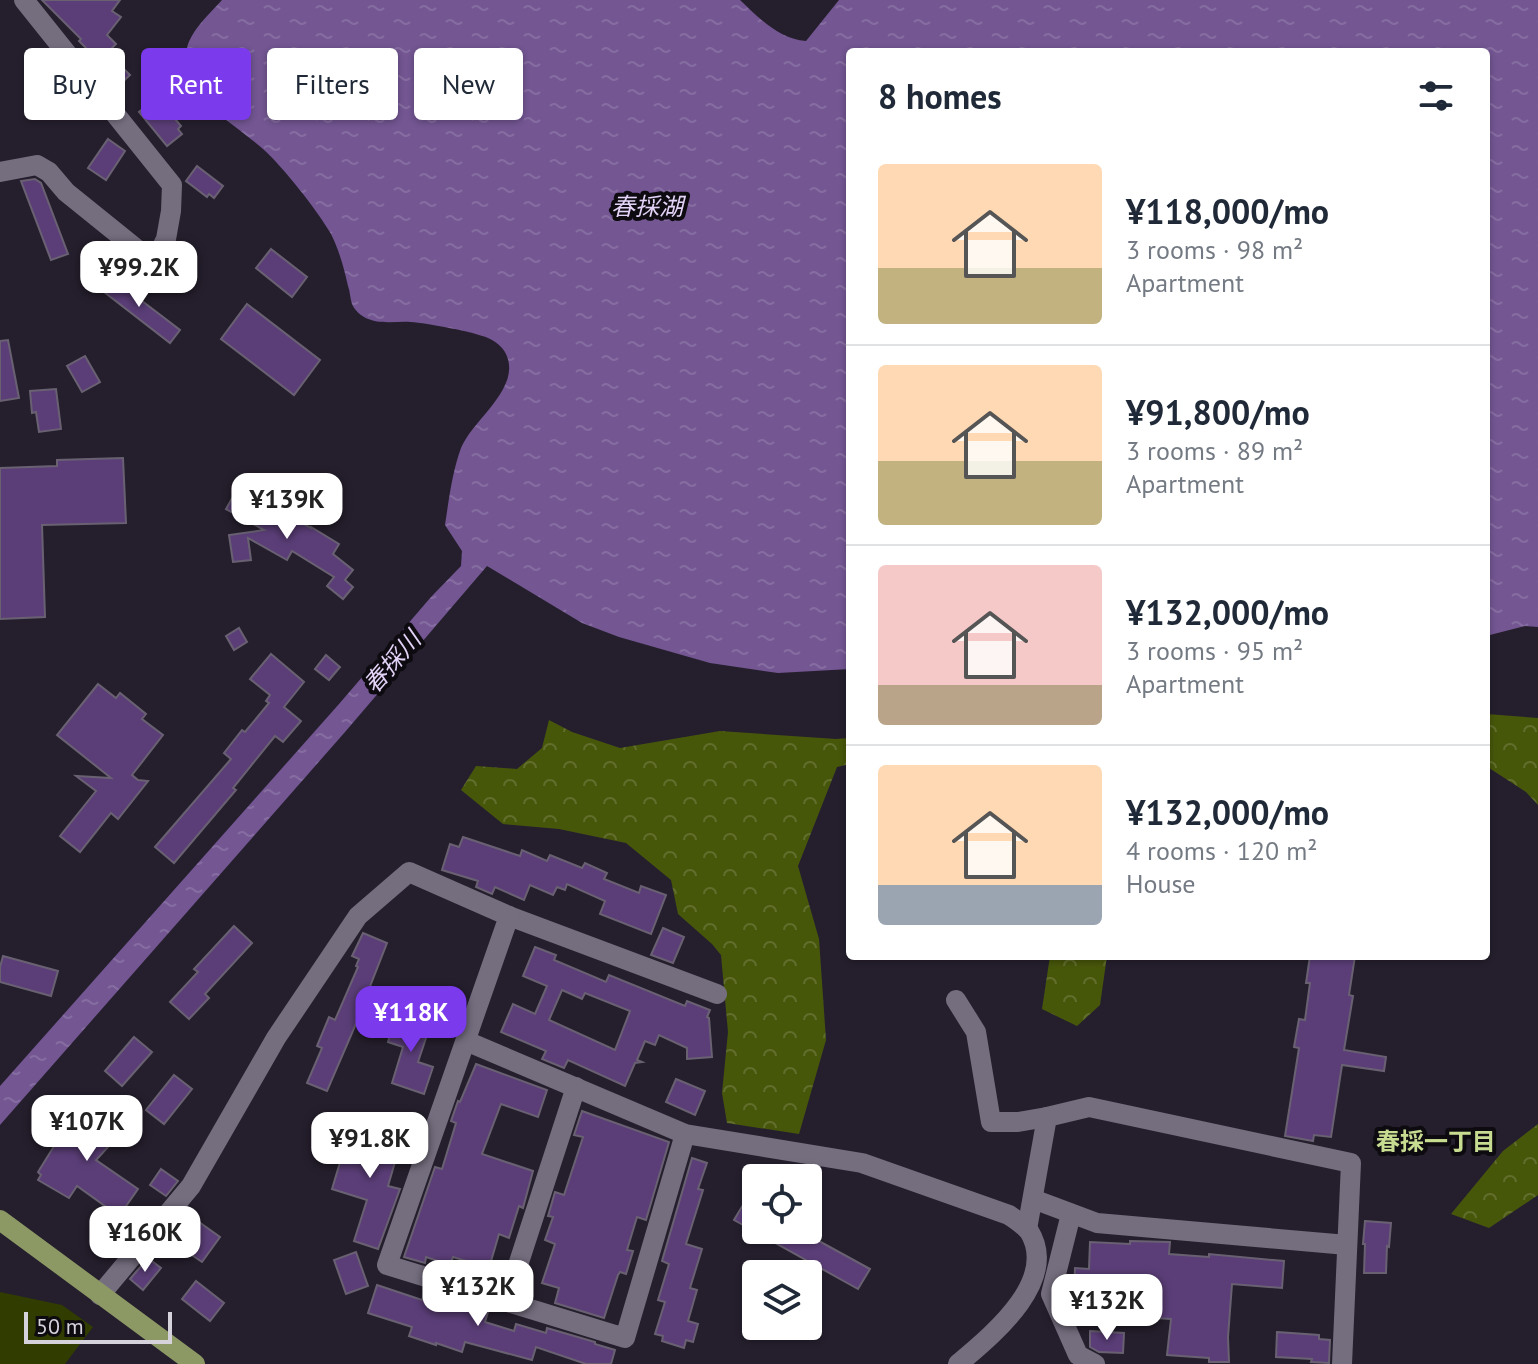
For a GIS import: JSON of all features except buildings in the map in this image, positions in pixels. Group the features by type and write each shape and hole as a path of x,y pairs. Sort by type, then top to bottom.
{"main road":[{"path":"0,1220 195,1364"}],"street":[{"path":"0,172 37,165 49,172 66,192 154,263 166,239 172,185 24,0"},
{"path":"100,1295 191,1186 276,1038 358,916 409,872 509,916 717,994"},
{"path":"509,916 387,1265 625,1338 685,1134"},
{"path":"956,1000 976,1032 991,1122 1018,1122 1089,1107 1351,1163 1342,1364"},
{"path":"466,1041 685,1134 862,1163 1009,1215 1027,1229 1037,1249 1033,1279 1018,1306 992,1335 958,1364"},
{"path":"506,1302 576,1087"},
{"path":"1027,1229 1047,1117"},
{"path":"1033,1199 1097,1223 1347,1245"},
{"path":"1071,1214 1051,1294 1078,1355 1095,1364"}],"green space":[{"path":"1490,714 1538,718 1538,805 1526,792 1490,769"},
{"path":"549,720 572,732 620,748 720,731 846,738 846,765 837,767 798,866 819,939 826,1040 799,1134 727,1123 722,1093 728,1032 721,955 678,914 671,880 626,843 559,829 503,824 461,790 476,766 517,769 542,748"},
{"path":"1049,960 1106,960 1100,1005 1077,1026 1042,1009"},
{"path":"1538,1124 1538,1195 1489,1228 1451,1214 1503,1151"},
{"path":"0,1292 62,1305 93,1327 65,1364 0,1364"}],"water":[{"name":"春採湖","path":"222,0 740,0 778,32 806,41 839,0 1538,0 1538,627 1525,626 1490,635 1490,48 846,48 846,669 778,673 710,663 619,637 582,623 487,566 0,1125 0,1086 461,566 462,551 445,525 455,467 467,437 494,403 507,379 509,367 506,354 488,338 428,324 375,321 355,310 336,246 317,213 271,157 227,120 251,120 251,48 187,48 196,30"}],"district":[{"name":"春採一丁目","path":"1436,1141"}],"water label":[{"name":"春採川","path":"392,662"}]}
